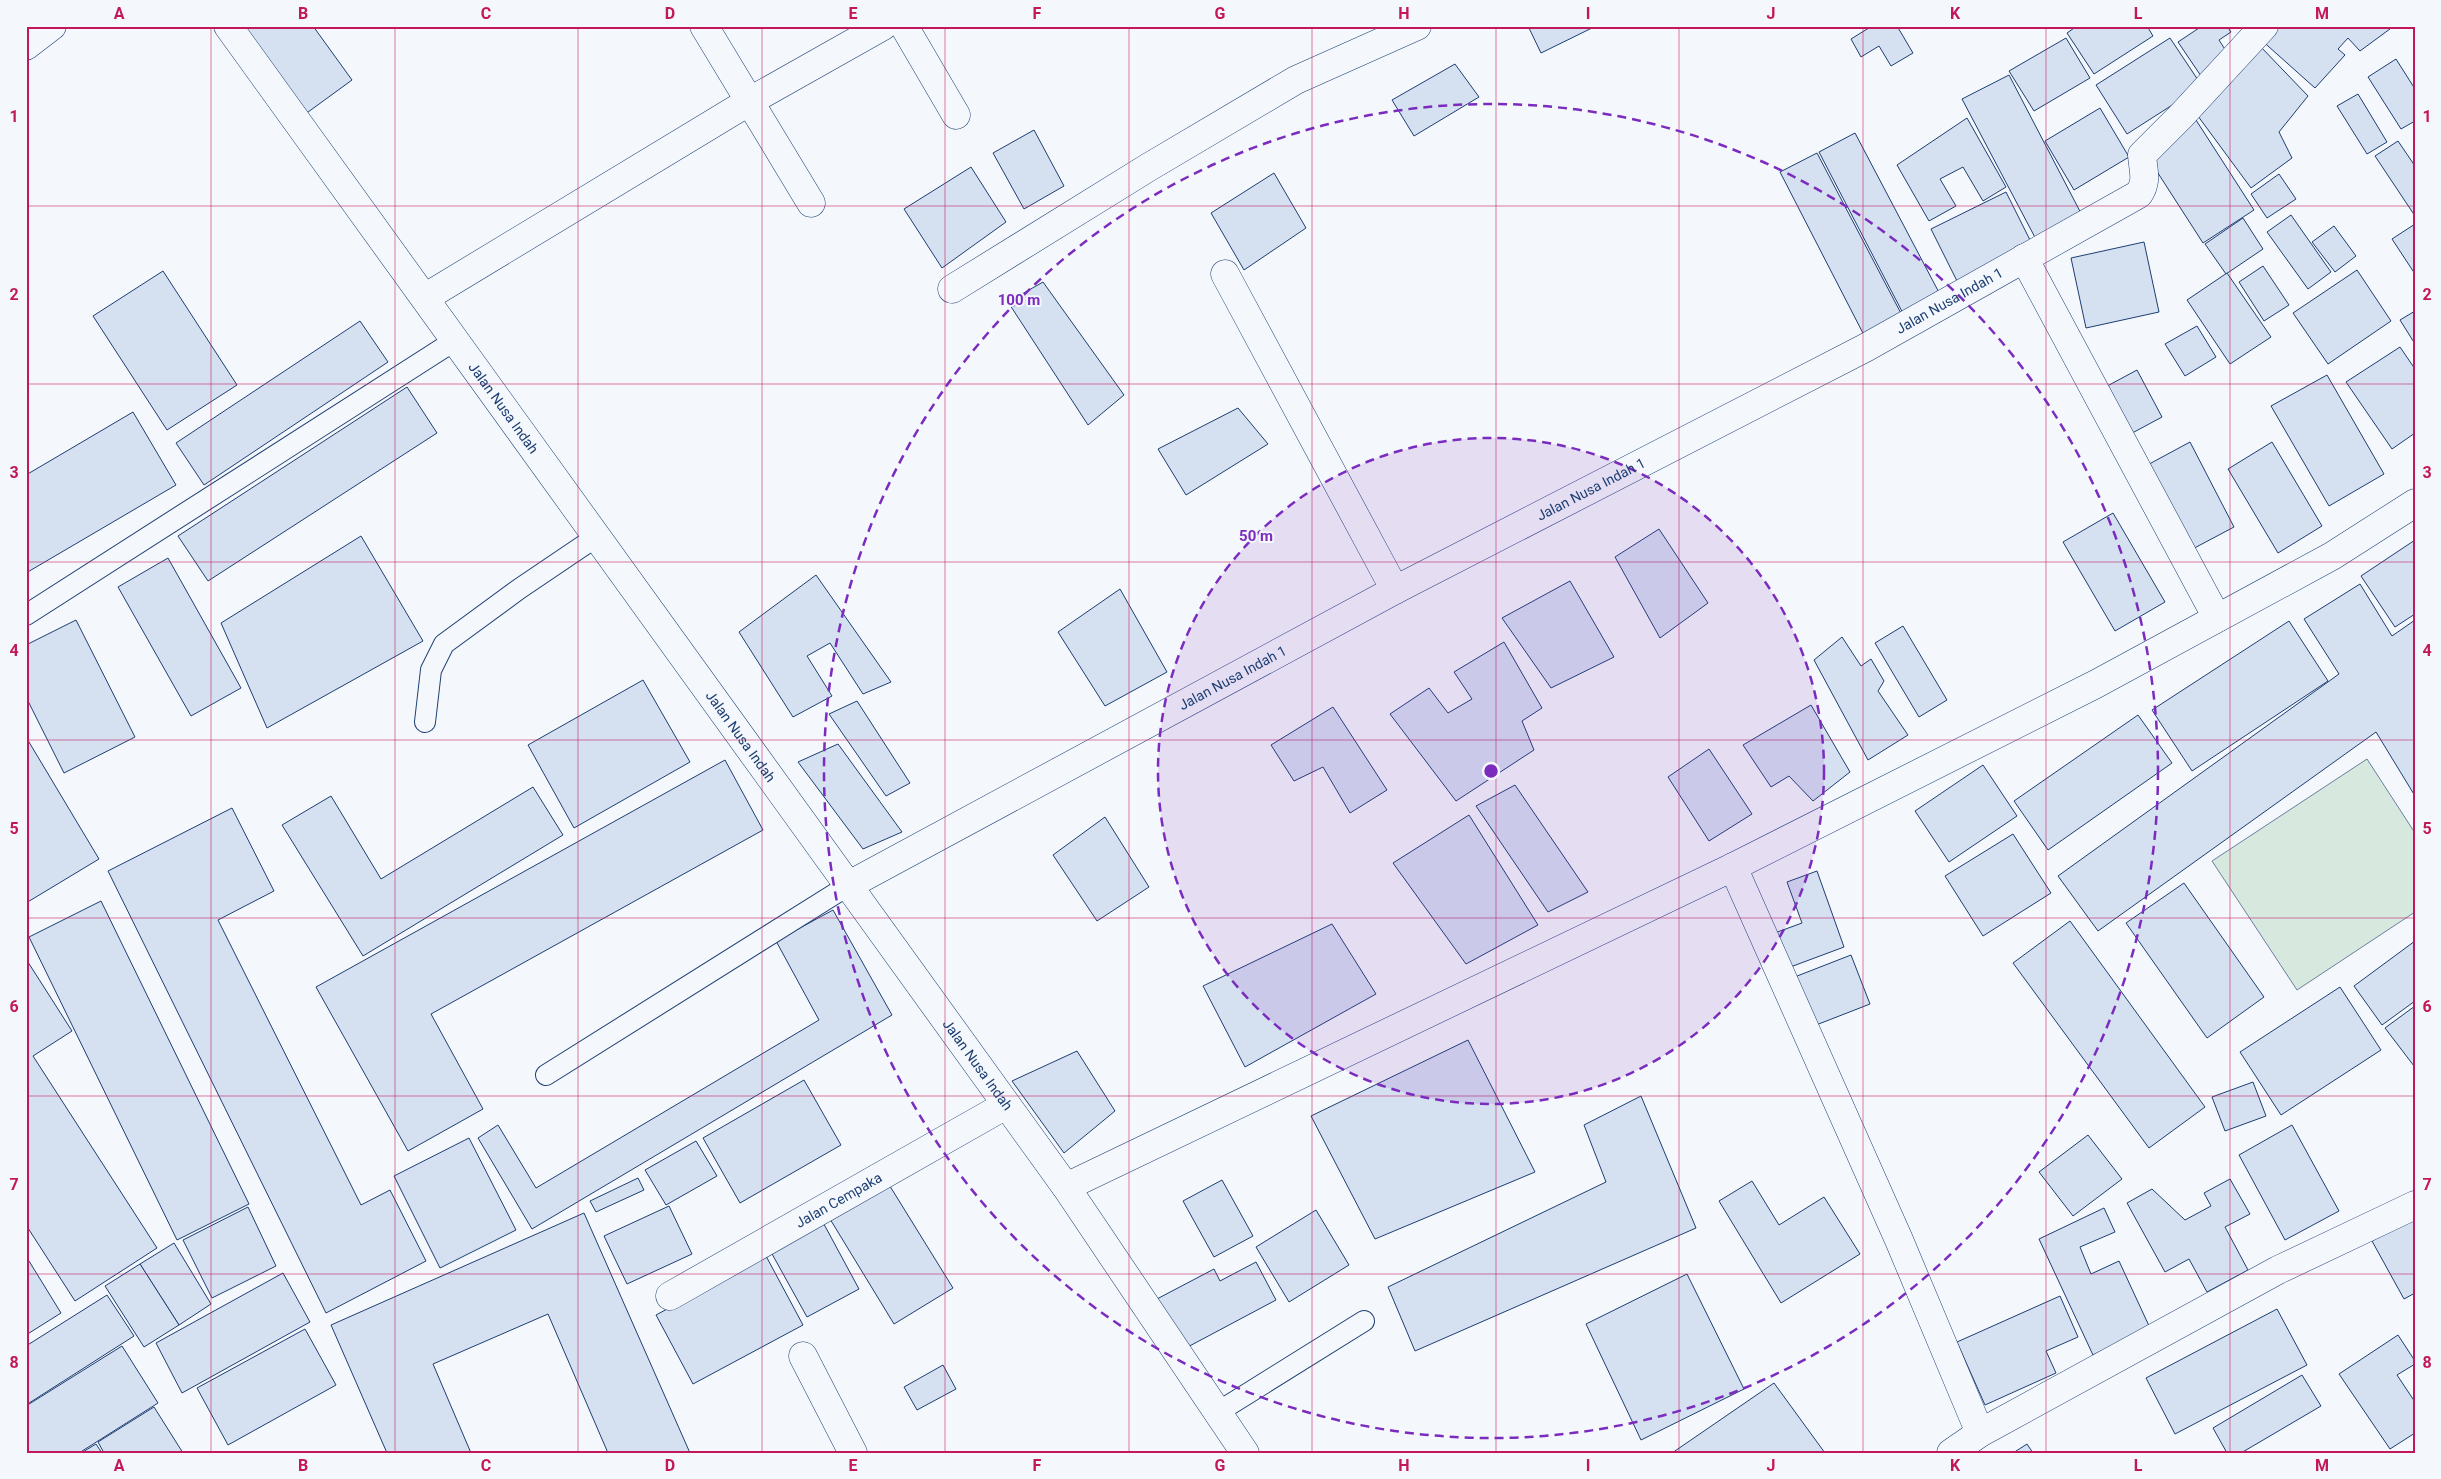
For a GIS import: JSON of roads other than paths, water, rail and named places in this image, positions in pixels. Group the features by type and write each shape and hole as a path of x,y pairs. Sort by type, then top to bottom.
{"street":[{"path":"26,46 52,26"},
{"name":"Jalan Nusa Indah","path":"228,26 1066,1187 1245,1453"},
{"path":"704,26 811,203"},
{"path":"426,298 750,101 883,26"},
{"path":"904,26 956,116"},
{"path":"952,289 1149,167 1296,80 1417,26"},
{"name":"Jalan Nusa Indah 1","path":"849,885 1395,590 1865,348 2139,194 2145,185 2146,174 2142,155 2182,115 2264,26"},
{"path":"2024,258 2217,618"},
{"path":"1225,274 1395,590"},
{"path":"1066,1187 1733,867 2096,684 2332,556 2415,503"},
{"path":"1733,867 1899,1240 1980,1433"},
{"name":"Jalan Cempaka","path":"670,1296 1006,1106"},
{"path":"1951,1453 1980,1433 2278,1270 2415,1205"},
{"path":"803,1356 853,1453"}],"lane":[{"path":"26,615 454,341"},
{"path":"425,722 431,670 444,644 519,589 596,537"},
{"path":"546,1075 849,885"},
{"path":"1218,1412 1364,1321"}]}
